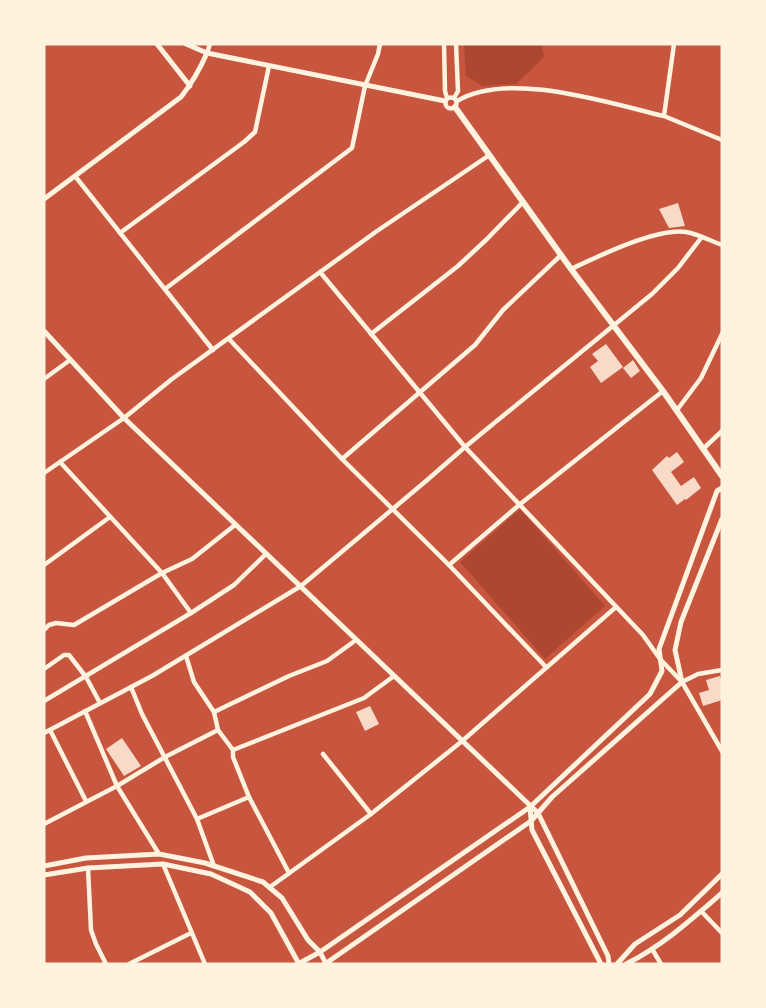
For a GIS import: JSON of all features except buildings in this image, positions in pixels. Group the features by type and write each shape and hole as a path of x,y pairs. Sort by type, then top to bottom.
{"main road":[{"path":"455,102 488,156 677,410 722,476"}],"street":[{"path":"157,44 190,86"},
{"path":"186,44 207,53 455,102"},
{"path":"44,199 168,107 190,86 200,70 210,44"},
{"path":"165,289 352,149 365,86 380,44"},
{"path":"444,44 448,108 474,93 494,89 532,88 558,91 664,116 722,140"},
{"path":"455,102 458,91 456,44"},
{"path":"664,116 674,44"},
{"path":"120,233 255,132 269,66"},
{"path":"44,473 124,418 172,379 377,231 488,156"},
{"path":"75,176 213,349"},
{"path":"372,334 458,266 522,203"},
{"path":"571,269 602,254 662,233 686,232 722,245"},
{"path":"44,733 186,656 300,586 666,281 701,238"},
{"path":"342,459 475,345 503,310 561,255"},
{"path":"320,272 465,447 643,635 660,659 682,682 722,751"},
{"path":"44,331 124,418 538,813 608,956 609,964"},
{"path":"677,410 708,366 722,334"},
{"path":"229,339 342,459 449,565 546,667"},
{"path":"44,379 70,360"},
{"path":"449,565 519,505 663,391"},
{"path":"703,449 722,431"},
{"path":"60,462 162,573 191,613"},
{"path":"44,875 88,868 163,864 211,874 250,892 271,913 299,964 530,807 650,694 662,671 659,649 663,636 717,491 722,488"},
{"path":"44,565 110,517"},
{"path":"682,682 676,650 681,622 722,519"},
{"path":"44,630 49,625 74,625 162,573 192,559 236,525"},
{"path":"44,701 234,585 266,554"},
{"path":"270,887 371,814 461,742 616,607"},
{"path":"214,712 327,661 356,640"},
{"path":"44,669 64,655 69,655 86,677 100,704"},
{"path":"186,656 194,682 214,712 218,730 233,750 233,757 249,796 289,873"},
{"path":"44,866 86,858 159,854 214,866 263,882 282,898 326,964 531,821 552,797 682,682 698,674 722,670"},
{"path":"233,750 364,698 394,676"},
{"path":"131,687 142,714 198,819 214,866"},
{"path":"85,711 117,786 159,854"},
{"path":"50,730 86,801"},
{"path":"44,814 46,823 218,730"},
{"path":"323,754 371,814"},
{"path":"198,819 249,796"},
{"path":"530,807 532,830 601,964"},
{"path":"163,864 205,964"},
{"path":"88,868 91,930 106,964"},
{"path":"617,964 635,944 680,915 722,874"},
{"path":"626,964 652,949 722,893"},
{"path":"701,911 722,933"},
{"path":"129,964 191,933"},
{"path":"652,949 661,964"}],"shaded area":[{"path":"464,44 542,44 544,57 516,84 483,86 466,76"},
{"path":"520,509 605,606 545,659 460,562"}]}
